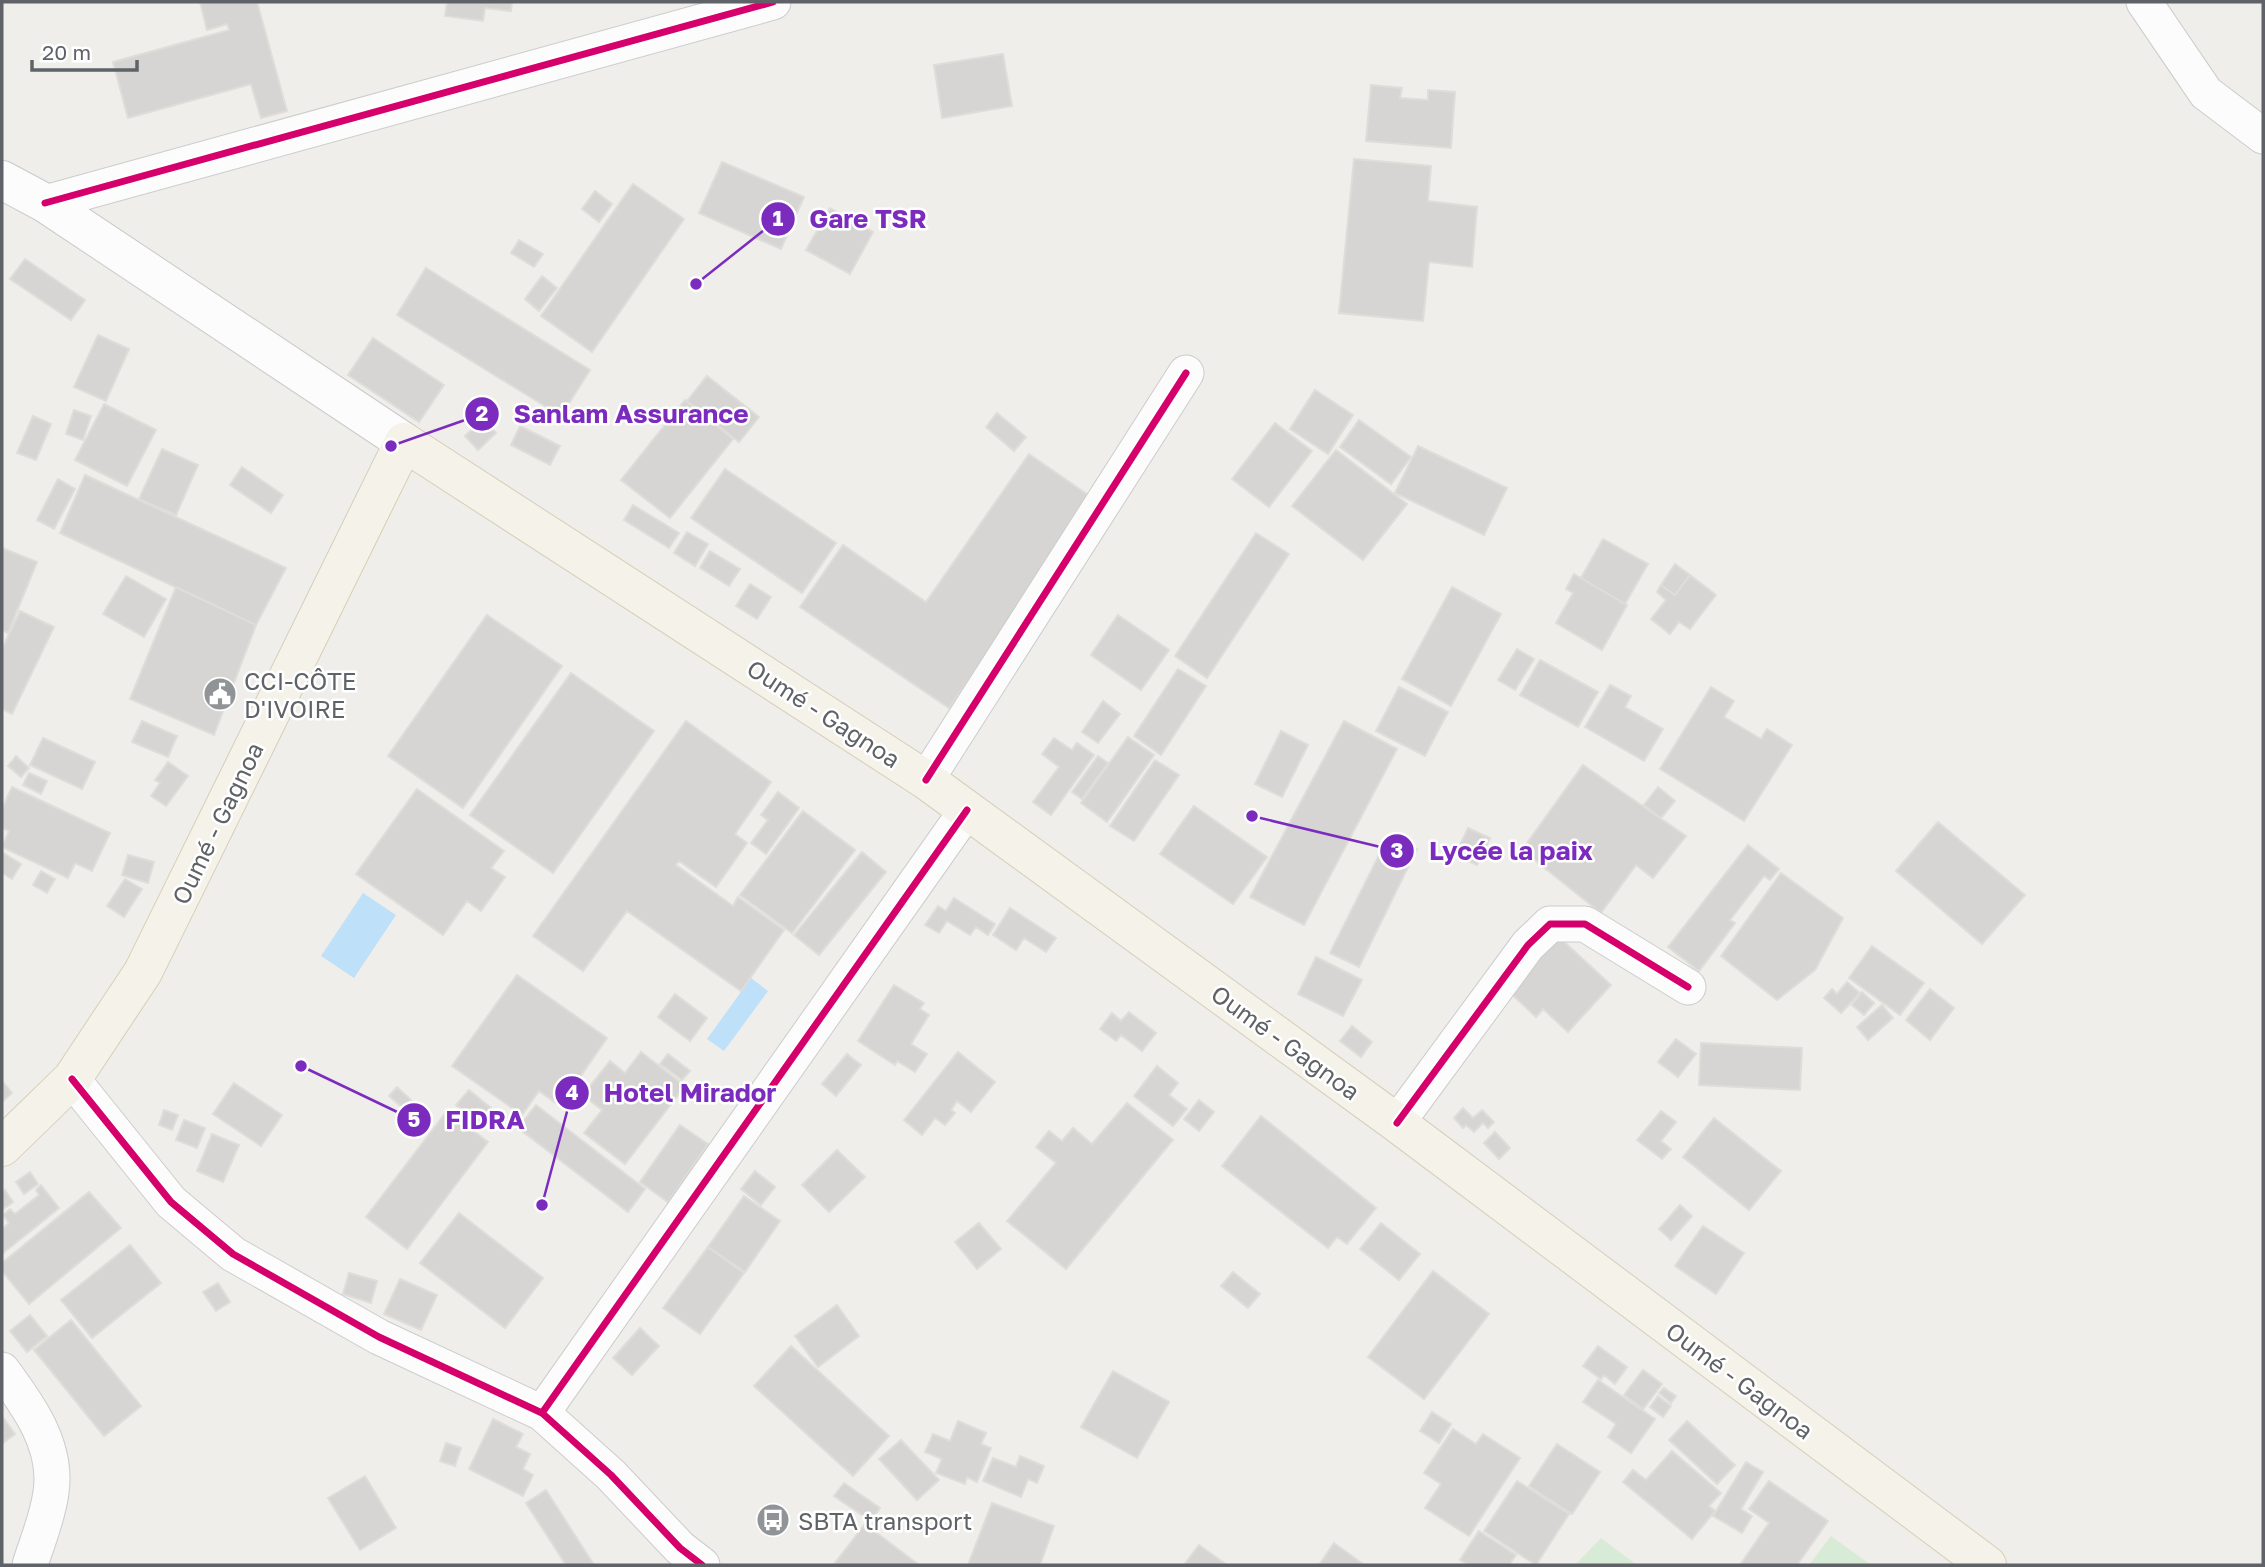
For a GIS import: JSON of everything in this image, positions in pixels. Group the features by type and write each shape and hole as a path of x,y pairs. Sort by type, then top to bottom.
{"main road":[{"name":"Oumé - Gagnoa","path":"2,1147 72,1079 143,972 404,442 926,780 1398,1123 1987,1565"}],"street":[{"path":"46,203 773,2"},
{"path":"2144,2 2206,93 2263,136"},
{"path":"2,180 46,203 404,442"},
{"path":"926,780 1186,373"},
{"path":"542,1413 967,810"},
{"path":"1398,1123 1528,945 1550,924 1585,924 1688,987"},
{"path":"72,1079 172,1202 233,1254 379,1337 542,1413 611,1475 680,1548 702,1565"},
{"path":"2,1370 46,1440 52,1466 51,1493 30,1565"}],"green space":[{"path":"1831,1536 1871,1565 1809,1565"},
{"path":"1601,1538 1637,1565 1575,1565"}],"water":[{"path":"363,893 396,915 354,978 321,956"},
{"path":"751,978 768,991 724,1051 707,1039"}],"building":[{"path":"200,2 257,2 287,111 261,118 251,84 128,118 113,62 229,30 227,24 207,30"},
{"path":"447,2 512,2 511,11 485,8 483,21 445,16"},
{"path":"1003,54 1012,106 942,118 934,65"},
{"path":"1371,85 1402,88 1400,98 1428,100 1428,90 1455,92 1451,148 1366,141"},
{"path":"1354,159 1431,166 1428,201 1477,207 1472,267 1429,262 1423,321 1339,313"},
{"path":"722,162 804,197 781,249 699,213"},
{"path":"633,184 684,219 592,352 541,316"},
{"path":"595,191 612,204 599,222 582,209"},
{"path":"830,208 873,232 850,274 806,250"},
{"path":"519,240 543,254 534,267 511,253"},
{"path":"25,259 85,300 71,320 10,279"},
{"path":"426,268 590,370 561,416 397,315"},
{"path":"542,276 557,288 539,311 525,299"},
{"path":"98,335 129,349 106,401 74,387"},
{"path":"373,338 444,385 419,422 348,375"},
{"path":"707,376 759,417 739,442 687,401"},
{"path":"1315,390 1353,415 1328,454 1290,429"},
{"path":"685,400 733,439 670,518 621,480"},
{"path":"104,404 156,430 127,486 75,460"},
{"path":"74,410 91,416 83,440 66,434"},
{"path":"997,413 1026,437 1014,451 986,427"},
{"path":"33,416 51,424 36,460 17,453"},
{"path":"483,419 496,433 478,450 465,436"},
{"path":"1359,420 1411,457 1391,484 1340,447"},
{"path":"1275,423 1312,451 1269,507 1232,479"},
{"path":"520,426 560,446 550,465 511,445"},
{"path":"1418,446 1507,488 1484,535 1395,493"},
{"path":"162,449 198,465 176,515 139,499"},
{"path":"1336,450 1407,504 1363,560 1292,506"},
{"path":"1029,454 1094,499 949,708 800,607 843,545 926,602"},
{"path":"242,467 283,495 271,513 230,485"},
{"path":"725,469 836,543 802,593 691,518"},
{"path":"85,475 286,568 256,625 60,533"},
{"path":"58,479 75,489 54,529 37,520"},
{"path":"633,505 679,533 669,548 624,520"},
{"path":"687,532 708,544 695,566 674,553"},
{"path":"1256,533 1289,554 1207,678 1175,656"},
{"path":"1603,539 1648,564 1625,604 1581,578"},
{"path":"2,548 37,562 8,633 2,630"},
{"path":"710,551 740,569 729,586 700,568"},
{"path":"1675,564 1690,575 1675,595 1661,585"},
{"path":"1574,574 1627,605 1602,650 1556,623 1573,593 1566,589"},
{"path":"1690,575 1716,595 1690,629 1679,622 1670,634 1651,619 1666,600 1657,592 1661,585 1675,595"},
{"path":"126,576 166,599 144,637 103,614"},
{"path":"750,584 771,597 757,619 736,606"},
{"path":"176,587 256,625 214,735 130,699"},
{"path":"1452,587 1501,614 1451,706 1402,679"},
{"path":"20,611 54,627 12,714 2,709 2,649"},
{"path":"487,615 562,666 463,808 388,756"},
{"path":"1118,615 1169,650 1141,690 1091,655"},
{"path":"1517,649 1534,659 1515,690 1498,680"},
{"path":"1540,660 1598,692 1578,727 1520,695"},
{"path":"1178,669 1206,686 1161,755 1134,736"},
{"path":"571,673 654,731 553,873 470,815"},
{"path":"1610,685 1631,696 1625,707 1663,729 1644,761 1585,727"},
{"path":"1399,687 1448,712 1425,756 1376,731"},
{"path":"1711,687 1734,701 1724,717 1761,739 1767,729 1792,745 1744,821 1660,769"},
{"path":"1103,701 1120,714 1098,743 1082,732"},
{"path":"142,721 177,736 168,757 132,742"},
{"path":"686,721 771,782 735,834 747,843 716,887 679,861 676,865 733,906 738,897 784,930 741,991 627,911 583,971 533,936"},
{"path":"1344,721 1397,749 1304,925 1250,897"},
{"path":"1281,731 1308,745 1282,797 1255,784"},
{"path":"1128,737 1154,755 1107,822 1081,803"},
{"path":"43,738 95,762 82,789 30,765"},
{"path":"1054,738 1072,750 1077,743 1094,755 1051,815 1033,802 1059,767 1042,754"},
{"path":"16,756 29,768 21,777 8,766"},
{"path":"1098,756 1108,763 1082,799 1072,792"},
{"path":"1155,760 1179,775 1134,841 1110,826"},
{"path":"168,762 188,776 166,806 151,796 160,783 155,780"},
{"path":"1583,765 1686,836 1653,878 1636,865 1601,913 1522,850"},
{"path":"29,773 47,781 41,794 23,785"},
{"path":"12,787 110,833 92,871 75,863 68,878 2,847 9,831 2,828 2,809"},
{"path":"1658,787 1675,801 1661,818 1644,805"},
{"path":"417,789 504,851 491,868 505,877 481,911 467,901 443,935 356,874"},
{"path":"778,792 799,808 766,854 751,843 768,820 761,815"},
{"path":"1194,806 1267,857 1233,904 1160,854"},
{"path":"803,811 855,850 792,933 740,895"},
{"path":"1938,822 2025,895 1982,944 1896,871"},
{"path":"1468,828 1490,838 1477,865 1455,855"},
{"path":"1389,835 1417,849 1359,967 1330,953"},
{"path":"1748,845 1779,869 1770,880 1764,876 1730,920 1735,923 1699,971 1668,947"},
{"path":"2,852 21,864 12,879 2,873"},
{"path":"862,852 886,872 819,955 794,935"},
{"path":"128,855 154,862 148,883 122,875"},
{"path":"41,871 55,879 47,893 33,885"},
{"path":"1781,873 1843,918 1815,970 1777,1000 1721,956"},
{"path":"125,879 142,889 124,917 107,906"},
{"path":"954,898 995,924 988,935 976,927 970,935 947,921 939,933 925,925 938,906 946,911"},
{"path":"1010,908 1056,938 1046,952 1024,938 1016,950 993,935"},
{"path":"1559,937 1611,985 1568,1032 1543,1009 1536,1017 1508,991"},
{"path":"1872,946 1924,983 1900,1015 1849,978"},
{"path":"1316,957 1362,980 1343,1016 1298,994"},
{"path":"517,975 607,1038 560,1106 539,1091 522,1115 452,1066"},
{"path":"1847,982 1860,993 1841,1013 1824,998 1832,989 1837,994"},
{"path":"894,985 924,1003 920,1009 929,1015 911,1044 927,1054 915,1072 897,1061 895,1065 858,1041"},
{"path":"1930,989 1954,1008 1930,1040 1906,1020"},
{"path":"1862,992 1874,1003 1864,1015 1852,1005"},
{"path":"675,994 707,1018 690,1041 658,1017"},
{"path":"1882,1005 1893,1018 1868,1040 1857,1027"},
{"path":"1129,1012 1156,1033 1142,1051 1121,1035 1116,1041 1100,1029 1112,1013 1121,1021"},
{"path":"1352,1026 1372,1042 1361,1057 1340,1041"},
{"path":"1676,1039 1696,1054 1678,1077 1658,1062"},
{"path":"1701,1043 1802,1048 1800,1090 1699,1085"},
{"path":"641,1052 685,1086 625,1164 584,1133 602,1110 583,1095 610,1061 625,1073"},
{"path":"958,1052 995,1082 971,1112 957,1101 951,1110 955,1113 945,1125 935,1118 922,1135 904,1120"},
{"path":"668,1054 690,1071 682,1080 660,1064"},
{"path":"847,1054 861,1065 836,1096 822,1084"},
{"path":"1157,1066 1178,1083 1169,1095 1187,1109 1173,1126 1134,1096"},
{"path":"2,1081 12,1093 2,1102"},
{"path":"234,1083 282,1115 261,1146 213,1114"},
{"path":"397,1087 411,1100 404,1109 389,1096"},
{"path":"469,1090 491,1108 479,1123 456,1105"},
{"path":"1199,1100 1214,1112 1199,1131 1184,1119"},
{"path":"1127,1103 1173,1140 1066,1269 1007,1221 1056,1163 1036,1147 1049,1131 1062,1141 1073,1128 1092,1144"},
{"path":"536,1105 645,1189 628,1212 518,1128"},
{"path":"1463,1108 1473,1118 1482,1110 1494,1122 1488,1128 1483,1123 1474,1132 1466,1125 1463,1128 1454,1118"},
{"path":"164,1110 178,1115 172,1130 159,1125"},
{"path":"447,1111 488,1142 407,1249 366,1217"},
{"path":"1661,1111 1676,1122 1661,1141 1671,1149 1662,1159 1637,1140"},
{"path":"1261,1116 1376,1208 1347,1244 1337,1237 1328,1248 1222,1166"},
{"path":"1714,1118 1781,1171 1749,1210 1683,1157"},
{"path":"184,1120 205,1128 197,1148 176,1140"},
{"path":"680,1125 708,1144 668,1202 640,1182"},
{"path":"1495,1132 1510,1148 1499,1159 1484,1143"},
{"path":"212,1134 239,1145 223,1182 197,1171"},
{"path":"837,1150 865,1177 829,1212 802,1185"},
{"path":"755,1171 775,1187 761,1205 741,1189"},
{"path":"30,1172 38,1184 24,1194 16,1182"},
{"path":"41,1185 59,1208 2,1254 2,1229 9,1223 3,1215 10,1209 15,1214 39,1195 36,1190"},
{"path":"5,1190 13,1202 2,1210 2,1192"},
{"path":"89,1192 121,1228 29,1304 2,1271 2,1263"},
{"path":"744,1196 780,1221 745,1272 708,1247"},
{"path":"1680,1205 1692,1216 1671,1240 1659,1229"},
{"path":"459,1213 543,1278 505,1328 420,1263"},
{"path":"979,1223 1001,1249 977,1269 955,1242"},
{"path":"1381,1223 1420,1254 1399,1280 1360,1249"},
{"path":"1703,1226 1744,1253 1716,1294 1675,1266"},
{"path":"130,1245 161,1283 92,1338 61,1300"},
{"path":"708,1247 744,1273 700,1334 663,1308"},
{"path":"1433,1271 1489,1314 1424,1399 1368,1357"},
{"path":"1233,1272 1260,1294 1248,1308 1221,1286"},
{"path":"349,1273 377,1281 371,1303 343,1294"},
{"path":"400,1279 437,1295 421,1330 384,1314"},
{"path":"218,1283 230,1302 216,1311 203,1292"},
{"path":"837,1305 859,1336 818,1367 795,1336"},
{"path":"30,1315 47,1336 27,1352 10,1331"},
{"path":"71,1320 141,1406 104,1436 34,1350"},
{"path":"640,1328 659,1346 632,1375 613,1358"},
{"path":"791,1346 889,1436 853,1476 754,1386"},
{"path":"1598,1346 1627,1367 1615,1384 1604,1375 1601,1379 1583,1366"},
{"path":"1643,1370 1662,1384 1643,1409 1624,1395"},
{"path":"1113,1371 1169,1402 1137,1458 1081,1427"},
{"path":"1598,1380 1655,1419 1631,1453 1608,1437 1616,1424 1583,1402"},
{"path":"1664,1388 1676,1396 1671,1403 1659,1393"},
{"path":"1658,1396 1671,1406 1663,1417 1650,1407"},
{"path":"1432,1412 1451,1424 1439,1443 1420,1431"},
{"path":"2,1416 15,1434 2,1444"},
{"path":"493,1419 523,1434 516,1447 530,1454 523,1469 533,1475 523,1496 469,1469"},
{"path":"958,1421 986,1433 981,1444 991,1448 977,1482 967,1477 965,1484 936,1473 942,1459 925,1452 933,1434 950,1441"},
{"path":"1687,1421 1735,1465 1717,1484 1669,1440"},
{"path":"1453,1429 1476,1444 1483,1434 1520,1458 1469,1536 1425,1508 1441,1484 1424,1473"},
{"path":"901,1440 939,1480 917,1500 879,1459"},
{"path":"446,1443 461,1448 455,1466 440,1461"},
{"path":"1557,1444 1600,1472 1572,1514 1529,1486"},
{"path":"1672,1451 1721,1493 1709,1506 1715,1511 1692,1539 1623,1482 1633,1470 1646,1480"},
{"path":"1020,1456 1044,1466 1037,1483 1028,1479 1021,1497 983,1481 993,1458 1016,1467"},
{"path":"1746,1462 1763,1472 1741,1509 1752,1516 1742,1533 1713,1516"},
{"path":"365,1476 396,1528 360,1550 328,1498"},
{"path":"1517,1481 1569,1514 1536,1565 1484,1531"},
{"path":"1769,1481 1828,1521 1797,1565 1740,1565 1769,1523 1749,1509"},
{"path":"844,1483 880,1508 871,1521 834,1496"},
{"path":"546,1490 594,1565 566,1565 526,1503"},
{"path":"992,1503 1054,1526 1040,1565 968,1565"},
{"path":"865,1524 919,1565 835,1563"},
{"path":"1479,1531 1516,1555 1509,1565 1469,1565 1460,1560"},
{"path":"1334,1543 1363,1564 1319,1565"},
{"path":"1199,1545 1227,1565 1184,1565"}],"cycle path":[{"path":"45,203 773,2"},
{"path":"926,780 1186,373"},
{"path":"542,1413 967,810"},
{"path":"1397,1123 1528,945 1550,924 1585,924 1688,987"},
{"path":"72,1079 171,1202 233,1254 379,1337 542,1413 611,1475 680,1548 702,1565"}],"place":[{"name":"Gare TSR","path":"696,284"},
{"name":"Sanlam Assurance","path":"391,446"},
{"name":"CCI-CÔTE D'IVOIRE","path":"220,694"},
{"name":"Lycée la paix","path":"1252,816"},
{"name":"FIDRA","path":"301,1066"},
{"name":"Hotel Mirador","path":"542,1205"},
{"name":"SBTA transport","path":"773,1520"}]}
